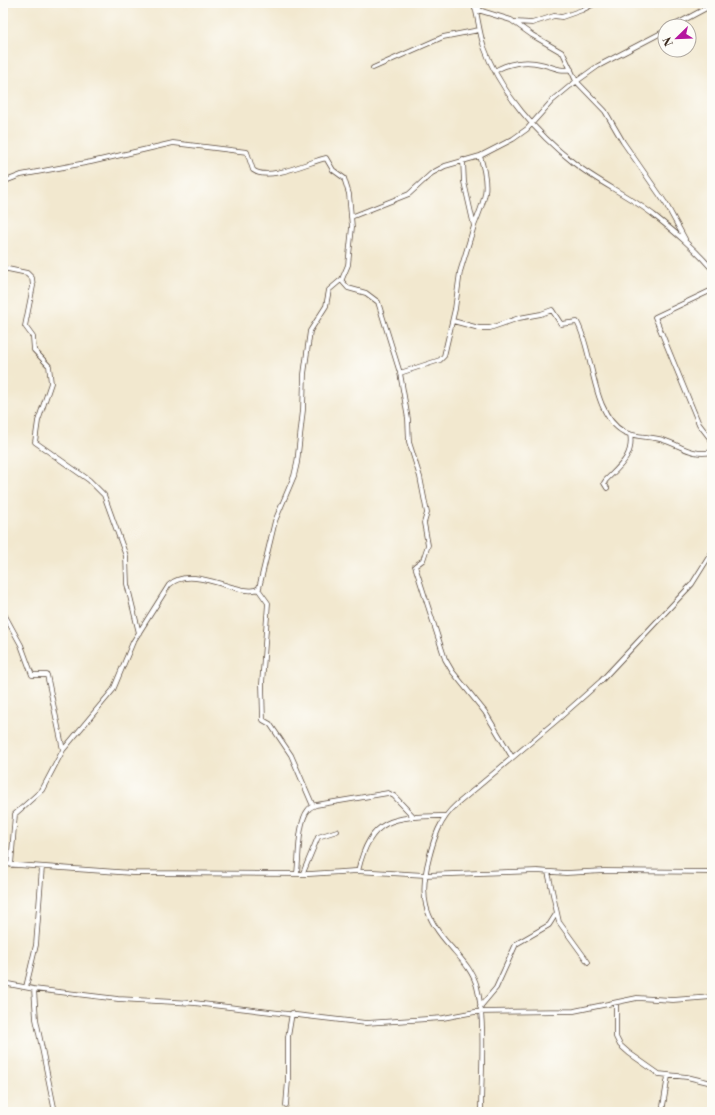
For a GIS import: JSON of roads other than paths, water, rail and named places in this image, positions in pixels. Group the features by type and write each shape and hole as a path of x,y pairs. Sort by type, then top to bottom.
{"street":[{"path":"474,3 479,30 495,71 531,123 574,164 655,216 685,239 712,269"},
{"path":"475,9 487,3"},
{"path":"513,22 532,23 554,16 562,16 582,10 596,3"},
{"path":"688,18 712,5"},
{"path":"475,9 513,22 532,35 561,50 567,58 576,81 605,111 623,142 666,204 685,239"},
{"path":"373,68 443,36 479,30"},
{"path":"351,216 409,194 438,170 495,150 513,140 561,93 576,81 598,66 657,35"},
{"path":"495,71 508,65 525,62 539,63 563,70 571,69"},
{"path":"3,182 21,175 91,162 173,143 247,152 253,170 262,174 280,172 326,158 333,170 344,178 349,194 351,216 348,265 341,280 329,290 326,306 310,331 304,374 303,410 297,463 294,476 275,521 258,589"},
{"path":"400,373 443,358 453,321 460,272 474,226 484,202 486,180 480,156"},
{"path":"463,160 464,182 474,226"},
{"path":"3,268 26,273 32,278 33,286 25,326 33,337 34,350 50,369 50,389 38,422 35,442 89,480 104,495 126,556 127,584 139,633"},
{"path":"341,280 348,288 366,292 378,302 400,373 408,419 409,442 420,477 427,513 424,523 428,545 423,560 416,564 415,568 445,659 452,671 485,712 512,757"},
{"path":"712,290 656,317 699,424 712,441"},
{"path":"453,321 479,328 490,328 519,318 541,314 552,310 561,324 577,322 599,396 606,412 616,427 630,434 661,439 695,453 712,452"},
{"path":"607,488 604,483 621,466 630,451 630,434"},
{"path":"481,1112 480,1010 477,988 473,976 465,962 439,932 430,916 424,897 425,875 434,839 445,816 456,805 601,681 692,584 712,552"},
{"path":"11,864 15,814 42,790 63,750 113,690 120,676 127,654 169,585 175,580 197,579 251,591 258,589"},
{"path":"258,589 266,598 268,605 262,684 263,720 270,724 292,755 313,806"},
{"path":"3,612 21,644 32,675 47,675 63,750"},
{"path":"297,873 303,822 306,811 313,806 388,793 394,796 414,817"},
{"path":"358,871 362,852 375,831 387,822 414,817 445,816"},
{"path":"303,873 318,836 338,831"},
{"path":"3,864 132,873 303,873 358,871 425,875 548,872 712,872"},
{"path":"26,987 36,945 42,867"},
{"path":"548,872 556,914 560,925 588,962"},
{"path":"480,1010 496,988 516,944 549,925 556,914"},
{"path":"3,983 34,989 118,999 194,1003 379,1023 443,1018 480,1010 563,1012 637,998 673,1000 712,997"},
{"path":"34,989 37,1026 55,1112"},
{"path":"616,1003 615,1028 617,1042 629,1053 659,1074 688,1077 712,1083"},
{"path":"286,1105 288,1080 288,1037 292,1013"},
{"path":"662,1112 668,1076"}]}
